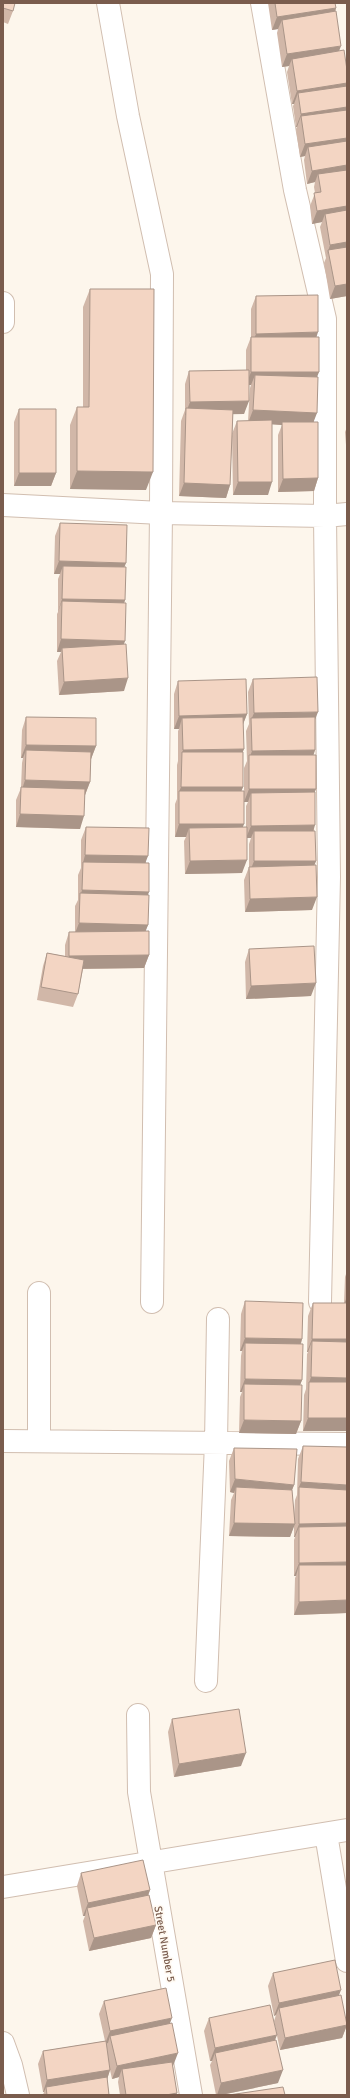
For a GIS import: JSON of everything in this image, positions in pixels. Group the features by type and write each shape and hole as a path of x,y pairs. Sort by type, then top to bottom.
{"street":[{"path":"108,3 128,116 162,274 161,513 152,1302"},
{"path":"262,3 295,190 325,318 325,516 329,877 320,1302"},
{"path":"3,303 3,322"},
{"path":"3,505 161,513 325,516 347,514"},
{"path":"39,1293 39,1441"},
{"path":"206,1681 216,1443 218,1319"},
{"path":"3,1441 347,1444"},
{"name":"Street Number 5","path":"138,1715 140,1792 191,2095"},
{"path":"3,1887 347,1830"},
{"path":"326,1834 347,1961"},
{"path":"4,2040 18,2095"}],"building":[{"path":"3,3 15,3 13,11 3,8"},
{"path":"275,3 335,3 336,8 277,17"},
{"path":"336,11 341,46 287,54 282,20"},
{"path":"344,50 347,83 297,91 292,59"},
{"path":"347,86 347,107 301,114 298,93"},
{"path":"347,110 347,138 305,144 301,116"},
{"path":"347,141 347,165 312,171 308,147"},
{"path":"347,170 347,206 317,211 314,193 321,192 318,174"},
{"path":"347,210 347,242 330,245 325,214"},
{"path":"347,247 347,284 335,286 328,250"},
{"path":"90,289 154,289 153,472 77,471 77,407 89,407"},
{"path":"318,295 318,332 256,334 256,296"},
{"path":"251,337 319,337 319,372 251,372"},
{"path":"249,370 249,401 190,402 189,371"},
{"path":"255,375 318,377 317,413 253,410"},
{"path":"186,408 233,410 230,485 184,483"},
{"path":"19,409 56,409 56,473 19,473"},
{"path":"272,420 272,482 238,482 237,421"},
{"path":"282,422 318,422 318,478 283,479"},
{"path":"60,523 127,525 126,563 59,561"},
{"path":"63,566 126,567 125,600 62,599"},
{"path":"62,601 126,603 125,641 61,639"},
{"path":"126,644 128,678 64,682 62,648"},
{"path":"317,677 318,712 254,713 253,679"},
{"path":"246,679 247,714 179,716 178,681"},
{"path":"26,717 96,718 96,746 26,745"},
{"path":"243,717 244,749 183,750 182,718"},
{"path":"315,717 315,750 252,751 251,718"},
{"path":"26,750 91,752 90,782 25,780"},
{"path":"182,752 243,752 243,787 181,787"},
{"path":"249,755 316,755 316,789 249,789"},
{"path":"21,787 85,789 84,816 20,814"},
{"path":"179,791 244,791 244,824 179,824"},
{"path":"315,792 315,825 251,826 251,793"},
{"path":"86,827 149,828 148,856 85,855"},
{"path":"247,827 247,860 190,861 189,828"},
{"path":"254,831 315,831 316,861 254,861"},
{"path":"83,862 149,863 149,892 82,890"},
{"path":"316,865 317,897 250,899 249,867"},
{"path":"80,893 149,895 148,925 79,923"},
{"path":"149,931 149,955 69,956 69,932"},
{"path":"314,946 316,983 251,986 249,949"},
{"path":"47,953 84,960 78,994 41,987"},
{"path":"245,1301 303,1303 302,1339 245,1338"},
{"path":"313,1303 347,1303 347,1339 312,1339"},
{"path":"312,1341 347,1342 347,1378 311,1377"},
{"path":"245,1343 303,1344 302,1380 245,1379"},
{"path":"309,1382 347,1382 347,1418 308,1418"},
{"path":"244,1384 302,1385 301,1421 244,1420"},
{"path":"303,1446 347,1447 347,1485 301,1482"},
{"path":"234,1448 297,1449 294,1485 235,1479"},
{"path":"236,1487 292,1490 295,1524 234,1523"},
{"path":"299,1487 347,1490 347,1523 299,1524"},
{"path":"347,1526 347,1562 299,1563 299,1527"},
{"path":"299,1565 347,1565 347,1600 299,1602"},
{"path":"239,1709 246,1753 179,1764 172,1719"},
{"path":"143,1860 150,1890 88,1903 81,1873"},
{"path":"149,1895 156,1925 94,1938 87,1908"},
{"path":"335,1960 341,1990 279,2003 273,1973"},
{"path":"166,1988 172,2018 110,2031 104,2001"},
{"path":"341,1995 347,2025 285,2038 279,2008"},
{"path":"270,2005 277,2035 215,2048 209,2018"},
{"path":"172,2023 178,2053 117,2066 110,2036"},
{"path":"276,2040 283,2070 221,2083 215,2053"},
{"path":"106,2041 110,2070 47,2080 43,2051"},
{"path":"172,2062 177,2093 166,2095 126,2095 122,2069"},
{"path":"107,2077 109,2095 47,2095 46,2087"},
{"path":"283,2087 285,2095 229,2095"}]}
